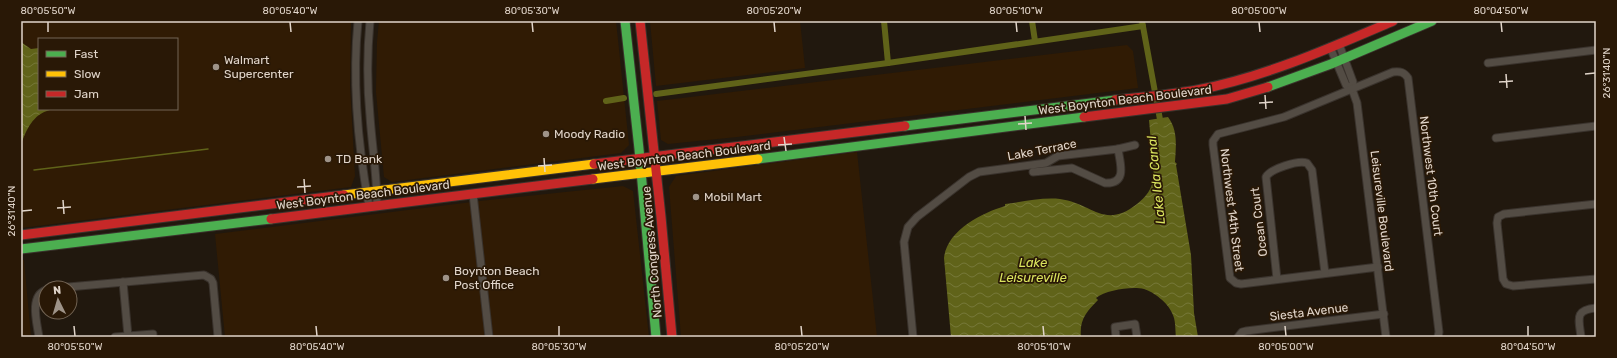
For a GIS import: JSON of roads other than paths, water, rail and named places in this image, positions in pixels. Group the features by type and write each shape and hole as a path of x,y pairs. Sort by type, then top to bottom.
{"main road":[{"name":"North Congress Avenue","path":"625,21 656,337"},
{"name":"North Congress Avenue","path":"640,21 657,171 672,334"},
{"name":"West Boynton Beach Boulevard","path":"21,235 1196,90 1248,78 1291,64 1393,21"},
{"name":"West Boynton Beach Boulevard","path":"21,249 1227,99 1252,93 1341,60 1432,21"},
{"path":"847,147 861,132"},
{"path":"825,150 838,134"},
{"path":"654,319 672,334"}],"street":[{"path":"358,21 356,90 366,192 373,206"},
{"path":"370,21 368,60 369,100 377,191 373,206"},
{"name":"Leisureville Boulevard","path":"1334,46 1353,82 1352,89 1357,103 1386,337"},
{"path":"1488,63 1596,50"},
{"name":"Northwest 10th Court","path":"1352,89 1398,71 1405,74 1408,78 1439,332 1438,337"},
{"name":"Northwest 14th Street","path":"1277,279 1241,284 1232,281 1230,278 1213,141 1218,134 1284,117 1352,89"},
{"path":"1496,138 1596,126"},
{"path":"1118,148 1136,145"},
{"name":"Lake Terrace","path":"912,337 904,242 908,227 917,217 970,177 983,171 1033,165 1049,162 1058,156 1118,148 1121,175 1112,182 1105,183 1072,168 1034,172"},
{"name":"Ocean Court","path":"1277,279 1266,177 1271,171 1298,162 1307,163 1312,170 1325,273"},
{"path":"472,194 489,337"},
{"path":"1596,204 1504,214 1498,217 1497,223 1503,279 1506,284 1513,286 1596,279"},
{"path":"1277,279 1378,267"},
{"path":"78,286 199,274 208,277 213,283 218,337"},
{"path":"123,282 128,336"},
{"path":"38,296 36,300 39,337"},
{"path":"1581,337 1579,316 1584,310 1596,308"},
{"name":"Siesta Avenue","path":"1238,337 1242,332 1246,331 1384,314"},
{"path":"1116,337 1115,327 1135,324 1137,337"},
{"path":"115,337 153,334"}],"water":[{"path":"21,42 31,49 38,48 38,110 50,110 39,115 31,123 21,145"},
{"name":"Lake Leisureville","path":"1168,117 1175,133 1175,162 1177,164 1191,255 1194,313 1198,337 1176,337 1174,319 1167,305 1148,290 1133,288 1119,289 1100,295 1096,298 1098,300 1087,312 1081,326 1081,337 951,337 944,258 952,239 959,231 976,218 1005,206 1005,204 1032,200 1060,199 1071,201 1098,213 1107,215 1116,215 1126,211 1143,199 1150,189 1153,181 1154,177 1149,120"}],"waterway":[{"path":"884,21 888,63"},
{"path":"1032,21 1035,41"},
{"name":"Lake Ida Canal","path":"1142,21 1161,125"},
{"path":"656,94 888,63 1143,26"},
{"path":"606,101 624,98"},
{"path":"34,170 208,149"}],"place":[{"name":"Walmart Supercenter","path":"216,67"},
{"name":"Moody Radio","path":"546,134"},
{"name":"TD Bank","path":"328,159"},
{"name":"Mobil Mart","path":"696,197"},
{"name":"Boynton Beach Post Office","path":"446,278"}]}
